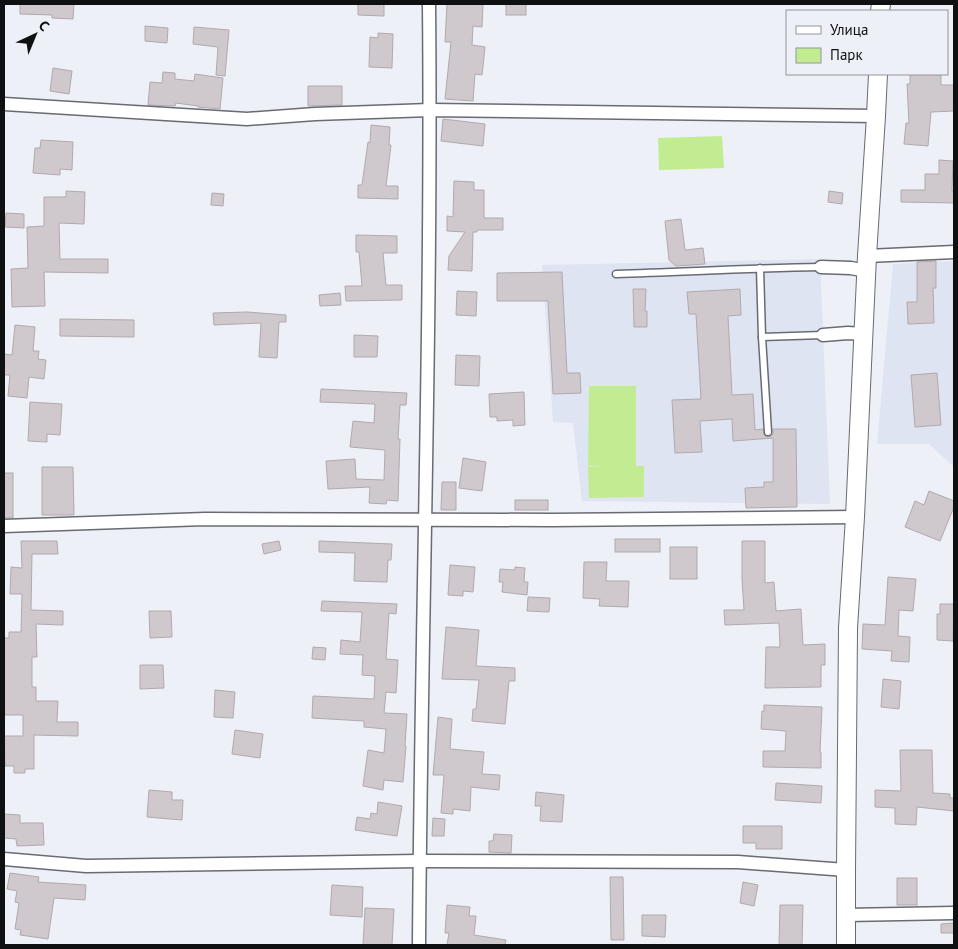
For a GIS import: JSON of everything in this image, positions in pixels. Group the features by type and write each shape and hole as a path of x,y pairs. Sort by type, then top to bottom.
{"street":[{"path":"419,945 426,519 430,110 429,4"},
{"path":"846,945 848,628 878,75"},
{"path":"4,104 247,119 315,114 430,110 876,116"},
{"path":"821,267 851,268 954,252"},
{"path":"823,335 863,334"},
{"path":"4,526 205,519 552,520 855,517"},
{"path":"4,859 86,866 419,861 738,862 846,870"},
{"path":"846,915 954,913"}],"lane":[{"path":"616,274 821,267"},
{"path":"760,268 768,432"},
{"path":"762,337 823,335"}],"shaded area":[{"path":"820,259 830,504 582,501 573,423 553,422 542,265"},
{"path":"954,261 954,467 929,444 877,444 893,264"}],"green space":[{"path":"722,136 724,168 659,170 658,138"},
{"path":"589,386 636,386 636,466 644,466 644,497 589,498 588,467 601,466 588,466"}],"building":[{"path":"20,4 74,4 73,19 52,18 52,15 20,14"},
{"path":"358,4 384,4 384,16 358,15"},
{"path":"447,4 483,4 482,27 473,26 472,45 485,47 482,75 475,74 473,101 445,99 451,42 445,42"},
{"path":"506,4 526,4 526,15 506,15"},
{"path":"145,26 168,28 167,43 145,41"},
{"path":"194,27 229,30 225,76 216,75 218,47 193,44"},
{"path":"378,33 393,34 392,68 369,67 370,37 378,38"},
{"path":"53,68 72,71 69,94 50,91"},
{"path":"163,72 175,73 175,79 194,81 195,74 223,78 220,109 176,103 175,106 148,105 150,82 162,83"},
{"path":"910,75 941,75 941,85 954,85 954,111 931,112 928,146 904,144 906,123 909,123 907,84 910,84"},
{"path":"308,86 342,86 342,105 308,106"},
{"path":"443,119 485,124 483,146 441,141"},
{"path":"371,125 390,127 389,145 391,145 386,186 398,186 398,199 358,198 358,185 362,185 368,142 370,143"},
{"path":"41,140 73,142 72,170 60,169 60,175 33,173 35,148 40,148"},
{"path":"939,160 953,161 952,191 954,191 954,203 901,202 901,190 925,190 925,174 939,174"},
{"path":"454,181 474,182 474,190 484,190 484,218 503,218 503,230 477,230 477,232 473,232 472,271 448,270 449,256 465,232 447,231 447,216 453,217"},
{"path":"66,191 85,192 84,224 59,223 60,259 108,259 108,273 44,272 45,306 12,307 11,269 28,268 27,227 44,226 44,197 66,197"},
{"path":"829,191 843,193 842,204 828,202"},
{"path":"212,193 224,194 223,206 211,205"},
{"path":"6,213 24,214 24,228 5,227"},
{"path":"681,219 685,250 703,248 705,264 676,266 669,260 665,221"},
{"path":"356,235 397,236 397,253 383,253 386,285 402,285 402,300 346,301 345,286 362,286 359,252 356,252"},
{"path":"936,261 936,288 933,288 934,323 908,324 907,302 917,302 917,262"},
{"path":"562,272 567,373 580,373 581,393 553,394 548,301 497,301 497,273"},
{"path":"633,289 646,289 645,311 647,311 647,327 634,327"},
{"path":"740,289 741,315 728,316 732,395 753,394 755,430 763,429 765,436 771,436 773,429 796,429 797,507 746,508 745,488 764,487 764,482 773,482 773,438 733,441 732,419 700,421 702,452 675,453 672,400 701,399 696,314 689,314 687,292"},
{"path":"457,291 477,292 476,316 456,315"},
{"path":"340,293 341,305 320,306 319,295"},
{"path":"247,312 286,315 286,322 279,322 277,358 259,357 261,323 214,325 213,313"},
{"path":"60,319 134,320 134,337 60,336"},
{"path":"15,325 35,327 33,351 39,351 38,359 46,360 44,379 29,377 27,398 8,396 10,375 4,375 4,354 12,355"},
{"path":"354,335 378,336 377,357 354,357"},
{"path":"456,355 480,356 479,386 455,385"},
{"path":"937,373 941,425 915,427 911,375"},
{"path":"321,389 407,393 406,405 400,405 398,501 387,500 386,504 369,503 370,487 328,489 326,461 355,459 356,479 384,480 385,450 350,447 353,421 374,423 375,404 320,402"},
{"path":"524,392 525,425 513,426 513,420 497,421 497,417 490,417 489,394"},
{"path":"30,402 62,404 60,435 47,434 47,442 28,441"},
{"path":"463,458 486,462 482,491 459,488"},
{"path":"42,467 73,467 74,515 42,515"},
{"path":"4,473 13,473 13,518 4,518"},
{"path":"442,482 456,482 456,510 441,510"},
{"path":"929,491 954,501 954,507 940,541 905,527 915,501 924,505"},
{"path":"515,500 548,500 548,510 515,510"},
{"path":"615,539 660,539 660,552 615,552"},
{"path":"21,541 57,541 58,554 32,554 31,610 63,611 63,625 36,624 37,657 32,657 32,687 36,687 36,701 58,701 57,722 78,722 78,736 34,735 34,769 25,769 25,773 14,773 14,766 5,766 4,736 23,736 23,715 4,715 4,638 9,638 9,632 21,632 22,594 10,594 11,567 22,568"},
{"path":"279,541 281,550 264,554 262,544"},
{"path":"319,541 392,544 391,560 388,560 387,582 354,581 355,553 319,552"},
{"path":"742,541 765,541 765,583 774,582 776,611 801,609 803,645 825,644 825,665 821,665 821,687 765,688 766,647 780,647 779,623 725,625 724,610 744,610"},
{"path":"670,547 697,547 697,579 670,579"},
{"path":"584,562 607,562 606,581 629,581 628,607 599,606 600,599 583,598"},
{"path":"450,565 475,567 473,592 463,591 463,596 448,595"},
{"path":"515,567 525,568 524,582 528,582 527,595 502,592 503,582 499,582 500,569 515,570"},
{"path":"888,577 916,579 913,611 899,610 898,636 910,637 909,662 891,661 892,651 862,649 863,624 885,625"},
{"path":"528,597 550,598 549,612 527,611"},
{"path":"322,601 397,604 396,614 389,613 386,659 398,660 396,693 386,692 384,713 407,714 406,746 403,782 384,780 383,790 363,786 368,750 384,753 386,729 364,727 364,721 312,718 313,696 374,699 375,676 362,675 363,655 340,654 341,640 360,642 362,612 321,611"},
{"path":"940,604 954,604 953,641 937,640 937,614 940,614"},
{"path":"149,611 171,611 172,637 150,638"},
{"path":"446,627 479,630 476,666 515,668 515,681 509,681 505,724 472,721 473,709 476,709 479,680 442,679"},
{"path":"313,647 326,648 325,660 312,659"},
{"path":"140,665 163,665 164,688 140,689"},
{"path":"883,679 901,681 899,709 881,707"},
{"path":"215,690 235,692 233,718 214,717"},
{"path":"764,705 822,707 821,768 763,767 763,751 785,751 786,731 761,729"},
{"path":"438,717 452,719 450,749 484,752 482,774 500,775 499,790 471,787 470,811 453,809 453,814 441,813 444,775 433,775"},
{"path":"235,730 263,734 260,758 232,754"},
{"path":"900,750 932,750 933,793 950,794 950,798 954,798 954,811 917,807 916,825 895,824 895,808 875,807 875,790 901,791"},
{"path":"776,783 822,786 821,803 775,800"},
{"path":"149,790 172,792 172,800 183,800 182,820 147,817"},
{"path":"536,792 564,795 562,822 540,821 541,806 535,806"},
{"path":"378,802 402,806 397,836 355,830 357,817 370,819 371,813 377,814"},
{"path":"4,814 20,815 20,823 43,823 44,845 17,846 16,839 4,838"},
{"path":"433,818 445,819 444,836 432,836"},
{"path":"743,826 782,826 782,849 756,849 756,843 743,843"},
{"path":"494,834 512,835 511,853 489,852 489,841 493,841"},
{"path":"10,873 39,877 38,882 86,885 85,900 54,898 48,939 20,935 21,930 15,929 19,903 15,902 17,891 7,889"},
{"path":"610,877 623,877 624,940 611,940"},
{"path":"897,878 917,878 917,905 897,905"},
{"path":"743,882 758,885 754,906 740,903"},
{"path":"332,885 363,887 362,917 330,915"},
{"path":"447,905 470,907 469,916 476,916 474,935 506,940 505,945 447,945 449,933 445,933"},
{"path":"780,905 803,905 802,945 779,945"},
{"path":"365,908 394,909 392,945 363,945"},
{"path":"642,915 666,915 665,937 642,936"},
{"path":"954,923 954,933 941,933 941,924"}]}
